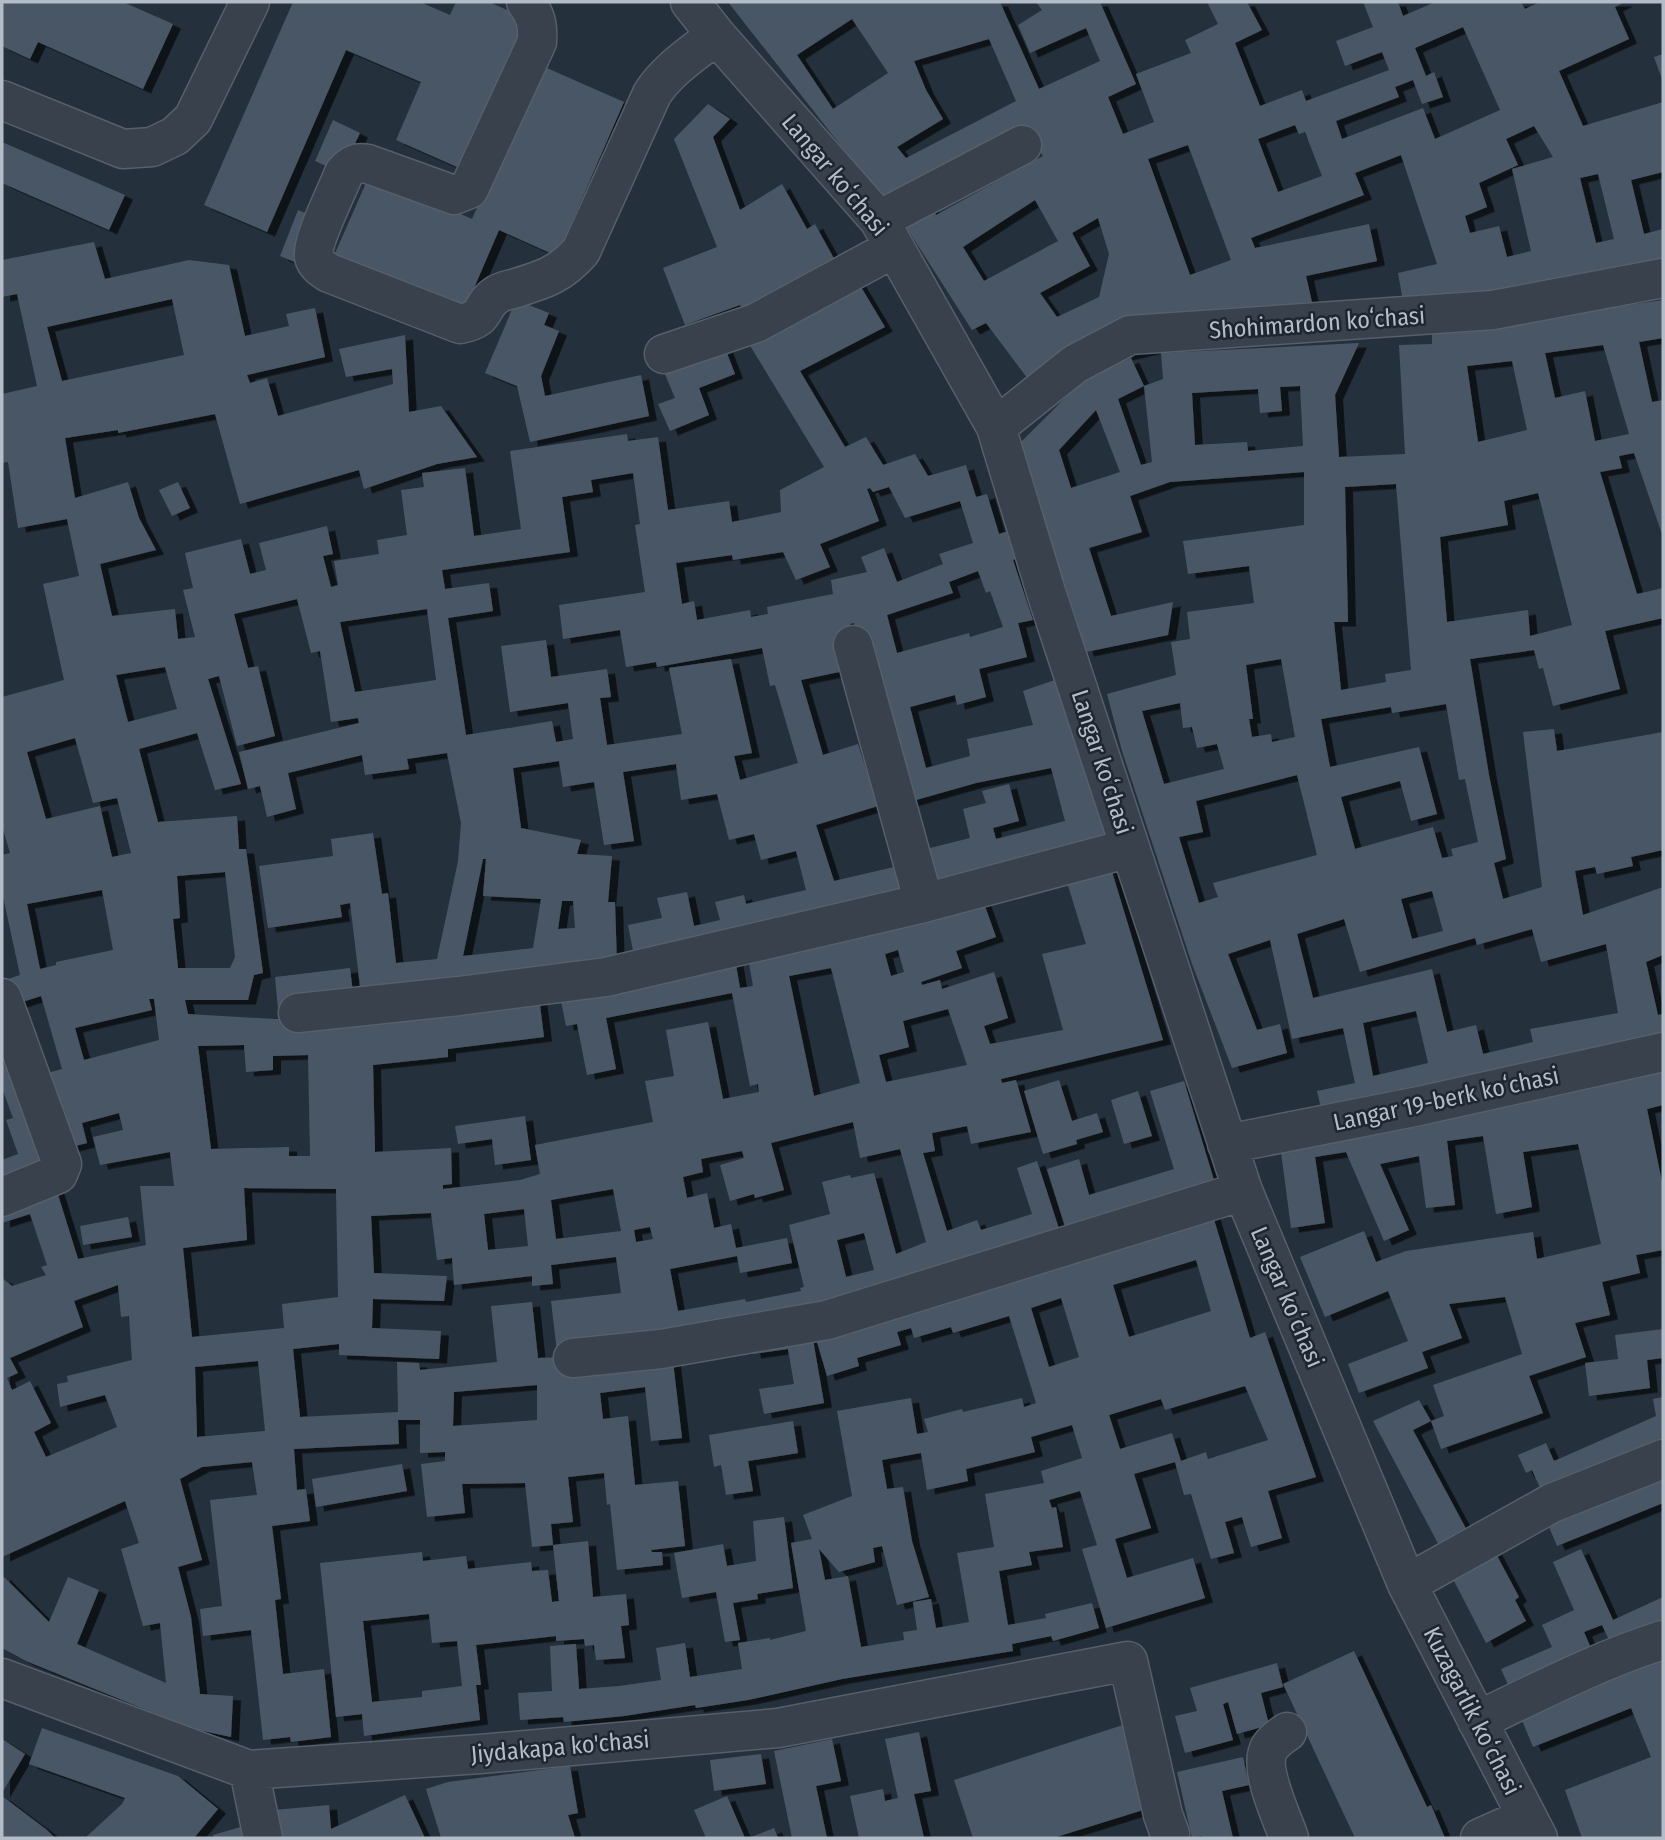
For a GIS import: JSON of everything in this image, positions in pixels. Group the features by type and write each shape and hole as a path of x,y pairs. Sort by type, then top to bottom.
{"street":[{"path":"2,100 123,149 152,146 175,136 193,119 250,2"},
{"path":"526,2 535,14 537,42 469,188 454,195 368,164 358,162 351,165 344,173 317,239 314,256 318,265 329,273 460,324 473,321 484,313 489,300 500,293 555,275 581,251 660,82 672,69 716,36"},
{"name":"Langar koʻchasi","path":"690,2 886,234 996,427 1046,592 1243,1191 1407,1584"},
{"path":"664,354 756,323 1022,145"},
{"name":"Shohimardon koʻchasi","path":"996,427 1075,364 1130,335 1493,310 1663,278"},
{"path":"853,645 924,903"},
{"path":"298,1013 606,977 924,903 1130,848"},
{"path":"2,998 62,1164 58,1174 49,1179 2,1197"},
{"name":"Langar 19-berk koʻchasi","path":"1227,1144 1419,1106 1663,1052"},
{"path":"573,1358 661,1349 827,1320 1243,1191"},
{"path":"1407,1584 1552,1503 1663,1459"},
{"name":"Kuzagarlik koʻchasi","path":"1407,1584 1533,1828"},
{"path":"1477,1721 1552,1685 1663,1640"},
{"name":"Jiydakapa ko'chasi","path":"2,1678 249,1770 480,1754 778,1728 1128,1661 1163,1815 1170,1833 1169,1838"},
{"path":"1287,1732 1270,1748 1266,1761 1268,1776 1289,1838"},
{"path":"249,1770 263,1838"},
{"path":"1480,1838 1533,1828"}],"building":[{"path":"2,2 123,2 173,24 143,89 38,42 30,59 2,46"},
{"path":"293,2 420,2 450,15 456,2 489,2 530,20 464,170 396,140 421,82 346,50 267,232 204,205"},
{"path":"728,2 1000,2 1039,89 1100,61 1086,28 1030,53 1018,25 1042,10 1036,2 1100,2 1136,84 1108,97 1123,134 1154,122 1136,74 1191,53 1185,40 1218,24 1207,2 1247,2 1262,30 1235,43 1260,106 1302,90 1306,101 1389,70 1382,52 1345,66 1336,41 1373,27 1363,2 1398,2 1403,16 1435,2 1521,2 1525,9 1540,2 1625,2 1615,7 1629,39 1559,71 1583,126 1663,102 1663,172 1631,180 1644,234 1663,229 1663,268 1404,307 1398,273 1437,264 1401,155 1355,173 1364,195 1251,238 1255,248 1369,224 1377,261 1306,276 1314,311 1028,379 986,323 972,330 899,216 927,200 936,215 1043,156 1029,132 885,208 841,146","holes":["852,19 888,73 833,109 797,55","1463,27 1500,110 1435,139 1423,108 1342,139 1336,121 1399,97 1395,87 1413,80 1422,104 1443,97 1434,72 1426,76 1415,48","989,39 1016,101 906,158 897,147 943,119 926,90 914,61","1295,125 1299,134 1305,132 1322,176 1278,192 1258,139","1534,126 1553,157 1512,169 1531,251 1507,257 1499,226 1470,233 1465,216 1487,207 1479,183 1518,165 1506,139","1188,145 1231,260 1190,275 1148,159","1598,174 1614,239 1596,243 1580,178","1035,200 1058,241 984,281 963,247","1098,218 1109,254 1099,297 1057,317 1040,293 1090,266 1072,233"]},
{"path":"1663,54 1663,82 1654,57"},
{"path":"540,65 624,102 557,256 499,230 462,316 332,260 370,174 472,219"},
{"path":"708,104 730,119 713,137 740,210 782,184 807,229 815,224 837,264 747,315 740,305 685,325 663,268 717,247 674,139"},
{"path":"333,120 360,133 341,173 315,161"},
{"path":"2,142 125,195 109,230 2,183"},
{"path":"298,210 320,219 302,265 280,256"},
{"path":"94,242 105,279 189,260 229,265 245,336 289,326 286,314 315,308 325,357 247,375 250,383 267,378 278,416 393,384 392,369 346,377 339,349 405,335 409,412 441,406 477,457 437,464 364,489 359,470 240,504 215,414 118,433 118,430 65,438 75,498 128,482 139,518 156,550 100,564 112,616 175,609 178,639 195,637 183,590 193,588 185,553 241,539 250,574 266,570 259,543 327,526 333,554 323,556 331,587 338,585 334,561 379,554 377,540 407,535 401,490 424,487 422,473 465,468 474,536 521,529 510,451 627,434 628,441 658,437 668,510 729,501 732,522 781,512 780,490 824,467 746,339 855,277 885,327 800,371 845,447 866,437 883,465 915,454 928,476 966,465 976,497 987,494 999,534 1008,531 1017,558 1013,560 1033,620 1018,623 1027,657 979,669 986,697 957,705 955,695 910,707 926,768 970,756 967,739 1033,725 1023,691 1066,676 1109,844 932,890 922,850 970,838 963,809 986,803 982,791 1009,784 1019,821 993,828 996,839 1065,821 1051,768 976,783 902,804 854,623 850,624 851,630 837,633 844,671 801,680 823,755 858,744 878,806 816,825 834,881 898,866 906,893 634,956 628,925 662,918 657,898 687,892 694,926 720,920 715,902 744,895 746,904 806,890 796,851 761,860 754,834 729,840 717,794 681,800 676,764 623,772 634,841 604,845 594,782 563,787 559,761 513,768 521,828 581,840 577,854 612,856 608,902 615,902 617,965 362,1003 350,903 340,905 342,917 268,928 259,866 333,856 331,839 373,833 382,894 388,893 396,963 437,959 458,861 461,823 447,753 407,759 409,769 365,775 362,755 288,773 296,809 267,817 260,786 248,789 239,752 359,723 358,718 331,722 320,651 311,653 297,599 234,614 248,668 258,666 275,736 237,746 219,676 208,679 241,784 215,790 197,733 139,749 158,822 237,816 239,849 246,849 263,973 254,975 248,1000 185,1000 188,1014 328,1022 539,997 544,1037 448,1049 448,1057 373,1065 375,1152 451,1148 452,1184 443,1185 443,1189 520,1180 540,1174 535,1145 653,1122 645,1081 674,1076 666,1030 708,1022 723,1099 759,1092 758,1084 750,1086 732,993 606,1018 616,1069 587,1075 577,1024 566,1026 559,991 734,953 740,988 753,986 747,952 981,895 996,937 956,951 962,968 921,982 922,985 940,980 942,989 994,972 1008,1018 984,1026 990,1044 1063,1030 1042,954 1086,944 1066,879 1110,865 1163,1040 1001,1079 1002,1083 1016,1080 1031,1132 971,1144 967,1126 932,1133 935,1151 923,1153 947,1231 977,1220 981,1230 1032,1214 1017,1168 1037,1161 1062,1238 882,1296 557,1352 551,1301 621,1293 616,1257 551,1265 553,1284 532,1286 532,1276 454,1285 452,1258 437,1260 431,1213 371,1216 374,1273 447,1276 444,1301 373,1299 372,1328 441,1331 439,1359 339,1355 339,1344 293,1349 300,1417 398,1412 397,1362 419,1363 420,1370 497,1362 491,1306 532,1302 538,1358 672,1353 682,1438 651,1441 645,1387 600,1393 603,1419 628,1416 635,1485 678,1481 685,1546 651,1550 662,1552 663,1565 617,1570 604,1473 568,1477 573,1522 551,1524 553,1545 532,1547 525,1483 462,1484 465,1513 427,1517 421,1464 445,1461 445,1452 420,1453 420,1420 398,1420 399,1444 294,1449 297,1490 306,1489 310,1521 272,1526 281,1599 275,1600 283,1674 324,1669 331,1737 291,1742 290,1737 263,1740 251,1630 203,1636 200,1609 222,1606 210,1500 257,1495 252,1462 202,1467 180,1479 202,1560 178,1567 191,1617 200,1694 233,1696 231,1737 157,1721 159,1715 26,1661 2,1648 2,1575 49,1622 68,1577 99,1590 77,1644 166,1683 160,1623 143,1626 121,1549 139,1543 125,1501 2,1557 2,1278 12,1286 46,1275 41,1267 47,1265 30,1214 2,1223 2,1204 55,1185 78,1259 146,1245 140,1186 174,1186 170,1152 100,1165 93,1137 123,1130 119,1113 82,1123 87,1143 60,1150 37,1076 62,1069 41,996 16,1004 8,979 20,975 2,892 2,855 10,853 2,826 2,697 64,680 43,584 79,576 67,519 18,528 8,462 2,463 2,394 37,386 17,294 2,297 2,260","holes":["172,299 184,355 62,381 47,327","633,473 640,524 635,525 645,592 559,605 563,639 620,630 626,667 656,662 657,667 762,648 770,686 775,685 798,763 740,780 734,756 752,753 731,659 669,668 682,734 607,745 600,698 611,697 607,669 551,677 546,640 501,646 510,712 568,703 573,739 556,742 552,721 466,735 448,618 493,611 489,583 445,589 442,570 570,552 562,497 593,492 591,480","889,487 905,518 960,501 973,543 939,554 943,564 897,582 884,548 861,557 867,572 831,580 833,594 767,607 768,614 751,617 750,610 697,620 694,601 682,604 676,563 732,555 733,560 783,552 796,580 830,567 820,544 879,521 867,489 870,488 873,492","978,571 986,593 990,591 1003,627 970,637 969,633 897,653 887,615 953,593 949,582","427,609 436,680 355,692 340,622","165,667 177,709 128,722 116,675","75,738 93,803 117,798 131,853 112,857 100,806 46,819 27,752","483,859 486,859 483,896 541,899 533,948 463,956","225,872 235,957 230,968 178,968 173,919 180,918 177,876","102,890 113,950 56,962 56,965 40,969 27,904","562,901 573,901 575,928 558,929","898,950 904,972 891,976 885,954","831,968 860,1083 814,1096 789,976","149,999 154,999 159,1040 84,1060 75,1028 152,1010","948,1009 967,1065 886,1082 879,1055 909,1047 903,1021","244,1045 246,1072 273,1070 273,1056 308,1055 310,1156 289,1156 289,1147 211,1149 198,1046","853,1122 860,1158 900,1149 926,1242 896,1254 874,1173 851,1178 850,1175 822,1182 830,1214 789,1225 804,1287 800,1288 801,1291 678,1311 670,1269 737,1256 740,1273 792,1263 787,1238 736,1248 731,1224 714,1228 707,1193 687,1198 683,1177 703,1172 701,1159 742,1151 744,1158 720,1165 730,1201 754,1194 755,1198 784,1190 771,1143","244,1188 336,1189 338,1297 282,1304 284,1328 192,1337 183,1248 247,1240","613,1189 621,1231 556,1239 551,1200","524,1209 528,1246 488,1250 484,1214","650,1227 653,1239 636,1242 634,1230","864,1233 874,1270 846,1277 837,1240","118,1285 121,1317 129,1316 132,1360 67,1376 68,1382 57,1384 60,1407 105,1395 117,1427 46,1457 34,1432 51,1423 30,1381 12,1390 7,1378 18,1373 10,1358 83,1327 74,1301","258,1361 265,1431 197,1437 195,1367","537,1385 537,1420 453,1426 454,1392"]},
{"path":"516,300 549,313 544,325 559,331 541,376 545,396 641,375 649,416 530,442 517,386 485,373"},
{"path":"1663,300 1663,338 1639,342 1652,402 1663,400 1663,537 1634,453 1619,456 1622,468 1600,472 1637,594 1663,588 1663,618 1605,631 1620,689 1553,706 1543,668 1539,669 1534,650 1470,659 1506,859 1494,863 1503,899 1542,887 1523,732 1554,729 1557,751 1663,732 1663,850 1631,857 1633,866 1597,874 1595,867 1575,871 1583,915 1663,887 1663,955 1646,962 1658,1015 1663,1014 1663,1048 1324,1121 1317,1091 1355,1083 1343,1028 1292,1039 1270,940 1228,954 1257,1030 1280,1024 1287,1053 1232,1068 1192,964 1122,751 1107,694 1176,675 1171,642 1190,639 1187,612 1254,603 1249,566 1188,574 1183,541 1304,525 1304,472 1170,482 1130,496 1142,532 1089,548 1111,616 1173,602 1168,635 1086,652 1019,444 1082,381 1131,358 1144,386 1163,379 1161,353 1359,343 1335,395 1339,457 1405,454 1399,345 1432,344 1432,334","holes":["1603,345 1629,434 1595,441 1585,391 1555,398 1545,353","1512,361 1527,430 1478,442 1467,366","1144,386 1152,462 1141,465 1118,399","1300,386 1303,446 1248,451 1247,442 1195,445 1192,393 1258,389 1260,413 1282,411 1280,387","1096,410 1120,472 1071,488 1059,450","1396,484 1411,670 1385,674 1386,682 1341,690 1334,622 1348,622 1345,487","1538,493 1572,625 1530,636 1528,610 1447,622 1440,537 1508,525 1504,501","1281,659 1295,737 1272,742 1271,734 1252,737 1249,719 1253,719 1246,665","1180,703 1183,728 1192,727 1197,748 1217,744 1224,769 1164,784 1142,711","1446,704 1459,780 1465,779 1478,842 1451,849 1453,856 1442,858 1433,827 1355,849 1341,797 1400,781 1411,821 1437,814 1419,747 1330,767 1321,719 1391,707 1392,713","1297,775 1317,855 1213,883 1218,897 1199,903 1179,837 1203,832 1196,801","1432,891 1443,931 1412,939 1401,899","1344,919 1360,972 1475,938 1477,945 1532,929 1541,962 1606,944 1618,1013 1530,1029 1533,1042 1483,1054 1476,1025 1447,1032 1432,969 1313,998 1297,934","1416,1011 1428,1063 1373,1076 1363,1023"]},
{"path":"725,348 735,374 699,388 709,415 670,431 658,404 675,398 664,372"},
{"path":"178,482 190,508 172,516 159,490"},
{"path":"350,968 354,1001 278,1009 275,977"},
{"path":"16,1060 56,1151 2,1193 2,1160 18,1154 6,1120 13,1118 2,1088 2,1065"},
{"path":"1663,1066 1663,1105 1647,1109 1663,1187 1663,1250 1636,1255 1640,1273 1602,1282 1610,1315 1575,1323 1586,1357 1529,1376 1543,1413 1441,1449 1431,1421 1444,1416 1433,1385 1522,1354 1505,1297 1449,1304 1462,1338 1422,1352 1428,1368 1359,1393 1348,1364 1408,1341 1388,1291 1325,1317 1300,1257 1364,1231 1376,1262 1406,1251 1533,1232 1537,1259 1601,1244 1578,1144 1523,1152 1532,1207 1496,1214 1483,1136 1447,1141 1455,1205 1426,1208 1419,1156 1380,1164 1409,1230 1384,1241 1346,1152 1315,1157 1325,1223 1291,1228 1281,1152 1314,1147 1312,1135"},
{"path":"1059,1080 1072,1121 1097,1113 1103,1132 1076,1140 1077,1144 1043,1154 1024,1091"},
{"path":"1184,1081 1217,1190 1068,1236 1047,1169 1079,1159 1089,1195 1174,1169 1150,1091"},
{"path":"1138,1091 1152,1136 1124,1144 1111,1100"},
{"path":"525,1116 531,1160 495,1165 492,1139 458,1144 455,1126"},
{"path":"1212,1213 1250,1338 1265,1332 1316,1477 1268,1491 1282,1538 1251,1547 1242,1517 1225,1522 1234,1553 1211,1559 1191,1494 1184,1495 1175,1462 1134,1474 1151,1528 1115,1539 1127,1578 1193,1558 1205,1598 1106,1628 1082,1549 1097,1545 1080,1491 1049,1500 1052,1508 1056,1507 1063,1547 1029,1552 1032,1565 999,1571 1008,1625 1046,1618 1045,1614 1092,1603 1099,1628 1053,1641 1051,1636 1012,1644 1013,1651 842,1679 748,1700 564,1722 563,1717 520,1720 518,1693 552,1691 550,1646 576,1644 579,1689 661,1680 656,1648 685,1643 690,1677 742,1669 738,1643 770,1640 806,1631 791,1543 812,1539 803,1515 852,1496 837,1411 911,1398 917,1434 928,1432 924,1419 962,1409 963,1412 1022,1398 1024,1407 1036,1403 1009,1316 953,1333 951,1327 914,1338 911,1328 897,1332 901,1345 857,1358 859,1366 827,1376 815,1335","holes":["1196,1260 1211,1311 1129,1337 1113,1285","1061,1298 1079,1357 1049,1367 1031,1308","1245,1386 1268,1440 1208,1459 1206,1452 1181,1461 1172,1433 1120,1449 1109,1415 1161,1399 1165,1410","1072,1425 1082,1458 1041,1471 1044,1483 985,1494 994,1547 957,1553 969,1622 936,1628 931,1599 913,1602 917,1630 903,1632 904,1640 861,1647 848,1576 825,1580 819,1549 839,1572 875,1562 873,1548 882,1546 897,1605 929,1597 912,1541 903,1487 887,1489 882,1460 921,1453 927,1490 968,1481 966,1469 1035,1452 1031,1437"]},
{"path":"128,1217 132,1237 83,1245 80,1226"},
{"path":"811,1328 824,1403 764,1414 759,1389 794,1384 788,1349 753,1354 751,1339"},
{"path":"1663,1329 1663,1358 1647,1360 1650,1388 1589,1396 1585,1363 1618,1359 1615,1335"},
{"path":"1663,1397 1663,1451 1546,1501 1532,1470 1526,1473 1518,1455 1546,1443 1554,1461 1656,1416 1653,1399"},
{"path":"1419,1400 1431,1421 1413,1430 1470,1536 1442,1551 1373,1421"},
{"path":"793,1421 798,1453 748,1461 753,1491 726,1495 721,1465 714,1467 709,1435"},
{"path":"402,1464 407,1491 316,1507 312,1479"},
{"path":"1663,1476 1663,1503 1557,1546 1547,1522"},
{"path":"784,1517 793,1588 757,1594 758,1599 733,1603 740,1640 725,1642 716,1592 682,1598 674,1553 723,1544 727,1566 756,1561 753,1521"},
{"path":"588,1541 593,1597 626,1594 629,1625 621,1626 625,1658 596,1660 594,1645 585,1646 584,1639 556,1641 556,1636 476,1645 481,1685 476,1685 480,1720 364,1736 362,1714 336,1717 320,1563 422,1552 423,1561 466,1556 468,1569 531,1562 532,1571 548,1570 552,1602 559,1601 553,1545","holes":["429,1614 432,1643 457,1641 462,1686 422,1691 422,1697 372,1702 363,1621"]},
{"path":"1581,1549 1613,1620 1663,1597 1663,1632 1615,1653 1602,1625 1584,1632 1597,1662 1514,1698 1501,1669 1552,1647 1542,1625 1574,1610 1553,1562"},
{"path":"1494,1550 1519,1597 1515,1600 1526,1621 1486,1643 1450,1573"},
{"path":"1663,1649 1663,1838 1582,1838 1565,1790 1651,1757 1631,1708 1533,1747 1519,1713"},
{"path":"1354,1651 1427,1807 1431,1805 1445,1838 1355,1838 1283,1684"},
{"path":"1277,1663 1283,1687 1261,1693 1269,1725 1237,1734 1228,1702 1223,1704 1233,1740 1185,1753 1175,1716 1197,1711 1190,1688"},
{"path":"1129,1723 1156,1806 1053,1838 973,1838 954,1780"},
{"path":"42,1728 178,1776 218,1809 194,1838 85,1838 122,1804 125,1798 29,1764"},
{"path":"919,1732 931,1791 914,1794 924,1838 859,1838 850,1796 883,1789 885,1801 898,1798 885,1739"},
{"path":"2,1739 25,1754 2,1793"},
{"path":"832,1739 841,1781 816,1786 827,1838 792,1838 774,1751"},
{"path":"761,1754 766,1784 714,1791 710,1760"},
{"path":"1243,1757 1249,1785 1222,1791 1233,1838 1192,1838 1177,1772"},
{"path":"570,1766 578,1813 568,1815 575,1838 441,1838 426,1789 448,1782"},
{"path":"405,1795 425,1838 278,1838 274,1810 329,1805 331,1829"},
{"path":"2,1796 47,1830 55,1838 2,1838"},
{"path":"727,1796 745,1838 706,1838 694,1810"},
{"path":"244,1826 247,1838 214,1838 213,1835"},
{"path":"774,1828 778,1838 749,1838"}]}
